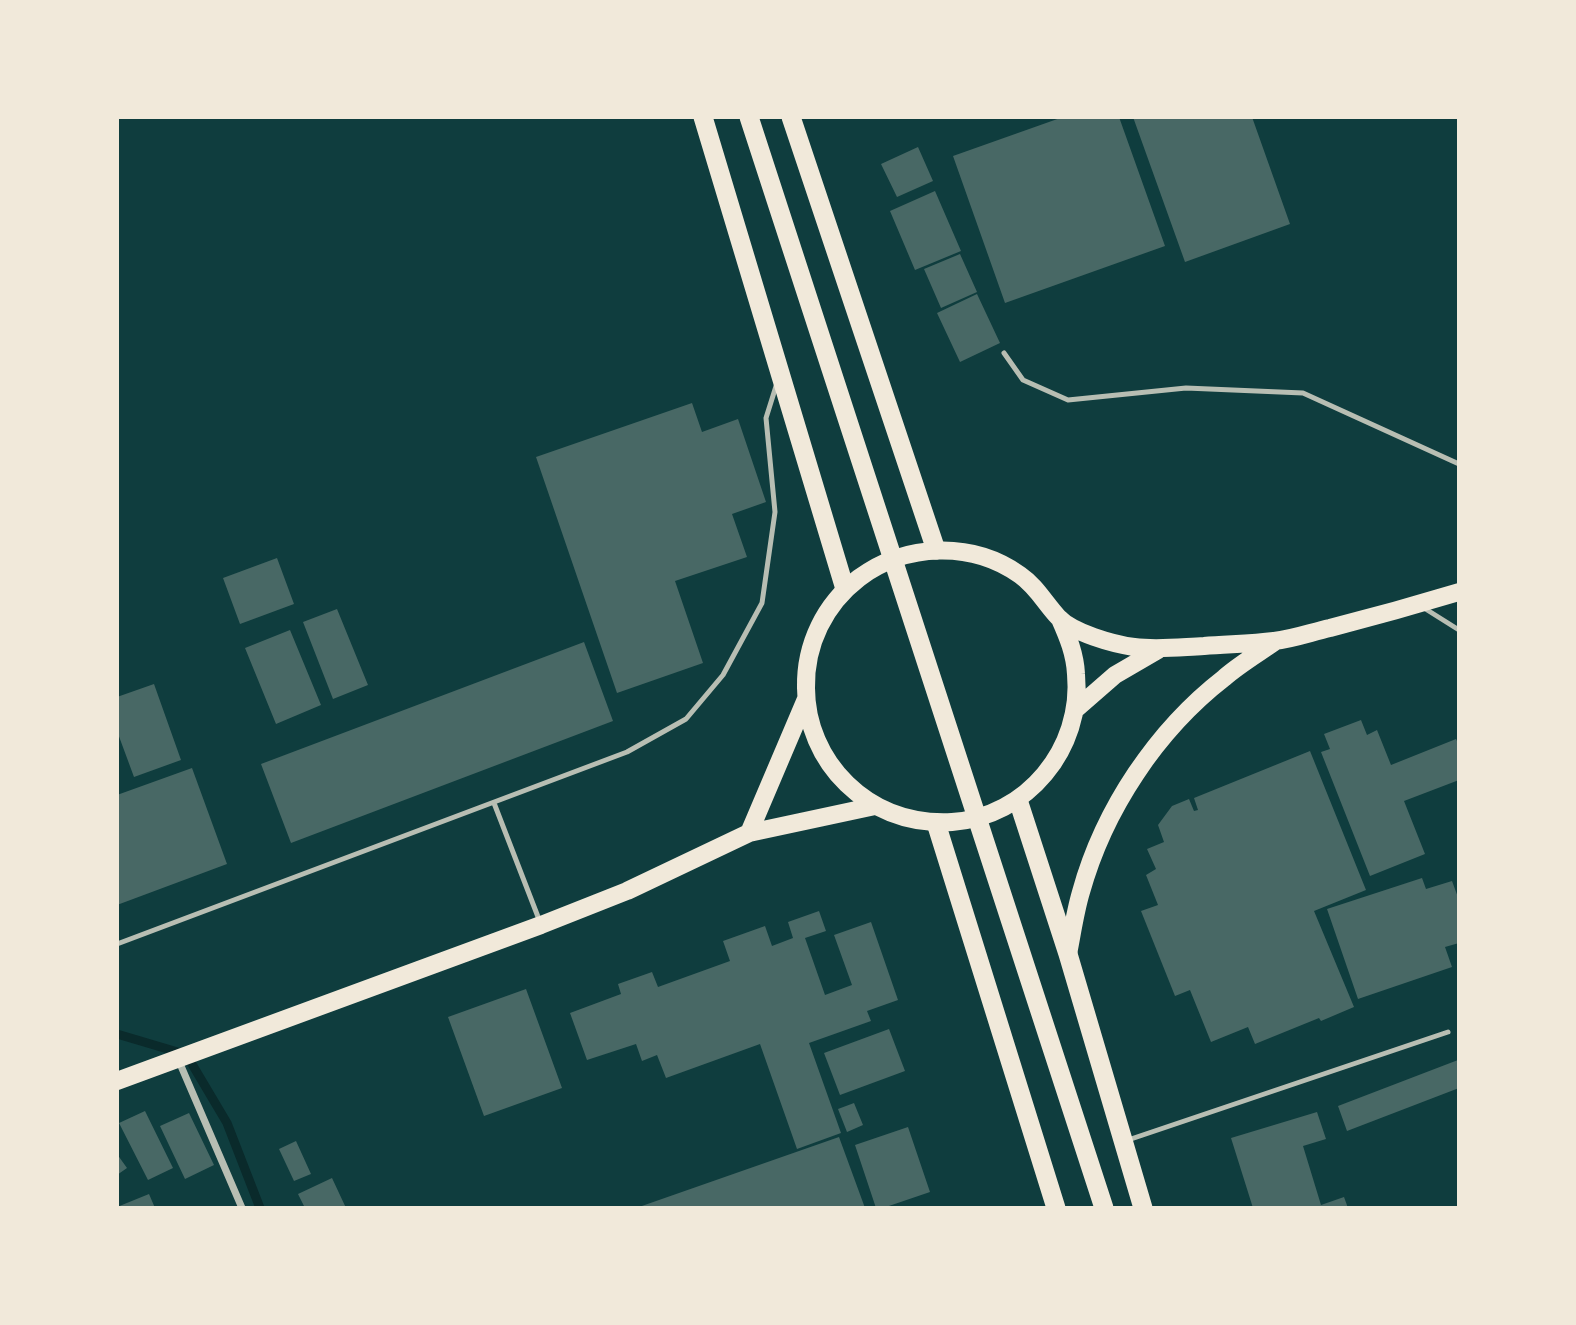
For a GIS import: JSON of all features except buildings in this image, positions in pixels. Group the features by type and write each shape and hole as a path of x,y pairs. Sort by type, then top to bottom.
{"highway":[{"path":"703,117 845,589"},
{"path":"749,117 1104,1208"},
{"path":"791,117 936,550"},
{"path":"1018,800 1068,954 1143,1208"},
{"path":"936,823 1056,1208"}],"main road":[{"path":"936,550 966,552 994,560 1020,575 1042,595 1060,619 1068,636 1075,663 1076,709 1056,760 1035,786 1018,800 992,813 965,821 936,823 895,815 875,806 857,794 827,761 817,742 806,699 805,675 814,639 830,607 845,589 872,568 903,555 936,550"},
{"path":"1060,619 1083,632 1108,641 1160,649 1276,641 1459,592"},
{"path":"1068,954 1081,891 1104,830 1136,773 1175,722 1223,678 1276,641"},
{"path":"1076,709 1115,675 1160,649"},
{"path":"749,833 806,699"},
{"path":"117,1081 541,925 627,891 749,833 875,806"}],"street":[{"path":"178,1059 242,1208"}],"lane":[{"path":"1004,353 1023,380 1068,400 1186,388 1303,393 1459,464"},
{"path":"117,944 627,751 686,719 723,675 762,603 775,512 766,418 780,373"},
{"path":"1419,604 1458,629"},
{"path":"494,803 541,925"},
{"path":"1122,1142 1448,1032"}],"waterway":[{"path":"117,1034 181,1053"},
{"path":"189,1059 227,1123 260,1208"}]}
